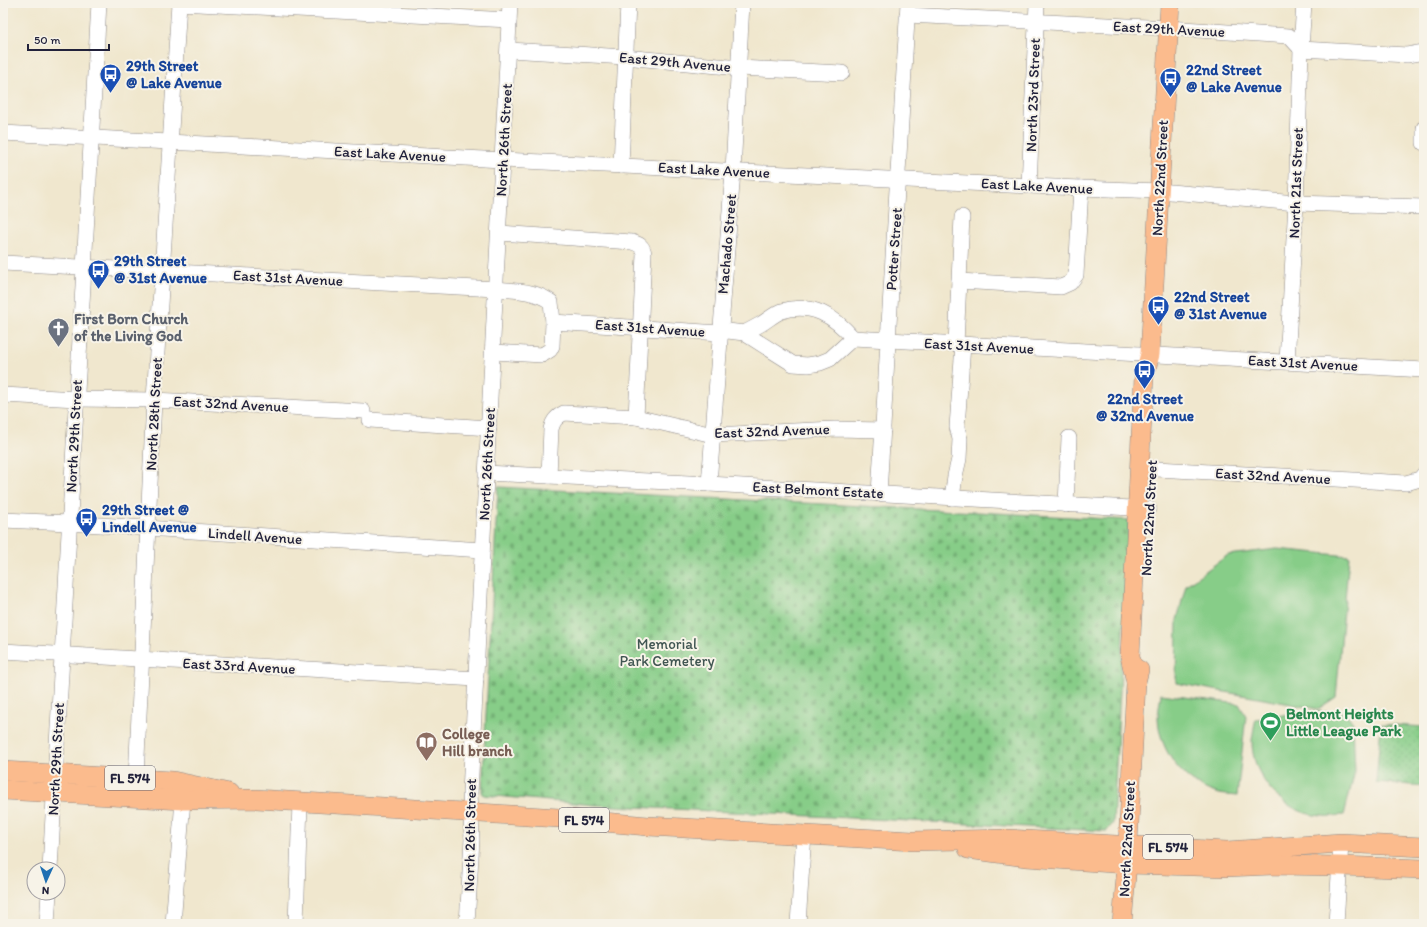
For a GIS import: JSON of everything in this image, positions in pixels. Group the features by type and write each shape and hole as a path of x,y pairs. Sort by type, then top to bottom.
{"main road":[{"name":"North 22nd Street","path":"1122,924 1127,864 1136,682 1130,656 1145,469 1144,377 1150,354 1170,3"},
{"name":"FL 574","path":"3,771 173,781 204,786 256,799"},
{"name":"FL 574","path":"3,790 183,800 256,799 559,818 648,826 913,841 1026,857 1127,864 1227,867 1273,865 1340,866 1424,869"},
{"name":"FL 574","path":"913,841 1008,839 1227,850 1341,843 1424,847"}],"street":[{"name":"North 29th Street","path":"51,861 99,3"},
{"path":"179,3 509,20"},
{"name":"North 28th Street","path":"136,778 154,400 179,3"},
{"name":"North 26th Street","path":"467,924 472,839 470,792 502,160 509,50 510,3"},
{"path":"621,166 628,3"},
{"name":"Machado Street","path":"710,484 733,171 742,3"},
{"name":"North 23rd Street","path":"1029,186 1037,3"},
{"name":"North 21st Street","path":"1287,362 1296,202 1304,3"},
{"name":"East 29th Avenue","path":"908,9 1036,22 1168,28 1289,36 1301,49"},
{"name":"Potter Street","path":"880,494 908,9"},
{"path":"1301,49 1407,55 1424,52"},
{"name":"East 29th Avenue","path":"509,50 625,57 739,68 842,73"},
{"path":"1424,128 1424,142"},
{"name":"East Lake Avenue","path":"3,133 621,166 1159,191 1296,202 1424,207"},
{"path":"959,281 1061,287 1070,283 1076,275 1081,188"},
{"path":"952,498 955,476 960,459 960,439 957,427 960,344 959,281 962,217"},
{"path":"499,233 632,242 639,244 643,248 644,254 636,417"},
{"name":"East 31st Avenue","path":"3,263 496,289 532,292 543,296 550,302 553,322 552,346 546,353 542,355 493,352"},
{"path":"807,309 819,311 829,316 844,327 853,338 830,359 820,363 793,364 744,333 782,311 807,309"},
{"name":"East 31st Avenue","path":"553,322 720,333 744,333"},
{"name":"East 31st Avenue","path":"853,338 1424,370"},
{"name":"East 32nd Avenue","path":"3,395 77,399 154,400 367,415 489,428"},
{"name":"East 32nd Avenue","path":"549,476 551,429 557,416 564,413 636,417 713,435 835,429 883,430"},
{"path":"1066,504 1069,438"},
{"name":"East 32nd Avenue","path":"1145,469 1406,483 1420,479 1424,474"},
{"name":"East Belmont Estate","path":"486,473 1143,508"},
{"name":"Lindell Avenue","path":"3,520 482,550"},
{"name":"East 33rd Avenue","path":"3,651 476,679"},
{"path":"173,924 183,800"},
{"path":"296,924 300,802"},
{"path":"798,924 804,834"},
{"path":"1336,924 1341,843"},
{"path":"47,924 48,901"}],"green space":[{"name":"Memorial Park Cemetery","path":"498,487 1129,520 1113,823 1107,831 594,805 484,795 482,792"},
{"path":"1277,549 1349,556 1336,697 1318,709 1176,683 1177,620 1186,585 1228,555"},
{"path":"1161,694 1239,704 1246,716 1237,796 1219,794 1202,787 1183,773 1175,763 1168,753 1160,731 1158,716"},
{"path":"1310,711 1345,713 1353,722 1355,771 1344,815 1323,816 1309,814 1296,809 1284,802 1273,792 1257,768 1253,754 1252,740 1256,719"},
{"path":"1381,724 1424,727 1424,786 1376,782"}],"place":[{"name":"29th Street @ Lake Avenue","path":"110,94"},
{"name":"22nd Street @ Lake Avenue","path":"1171,98"},
{"name":"29th Street @ 31st Avenue","path":"99,290"},
{"name":"22nd Street @ 31st Avenue","path":"1158,326"},
{"name":"First Born Church of the Living God","path":"58,348"},
{"name":"22nd Street @ 32nd Avenue","path":"1145,390"},
{"name":"29th Street @ Lindell Avenue","path":"86,538"},
{"name":"Belmont Heights Little League Park","path":"1270,742"},
{"name":"College Hill branch","path":"426,762"}]}
